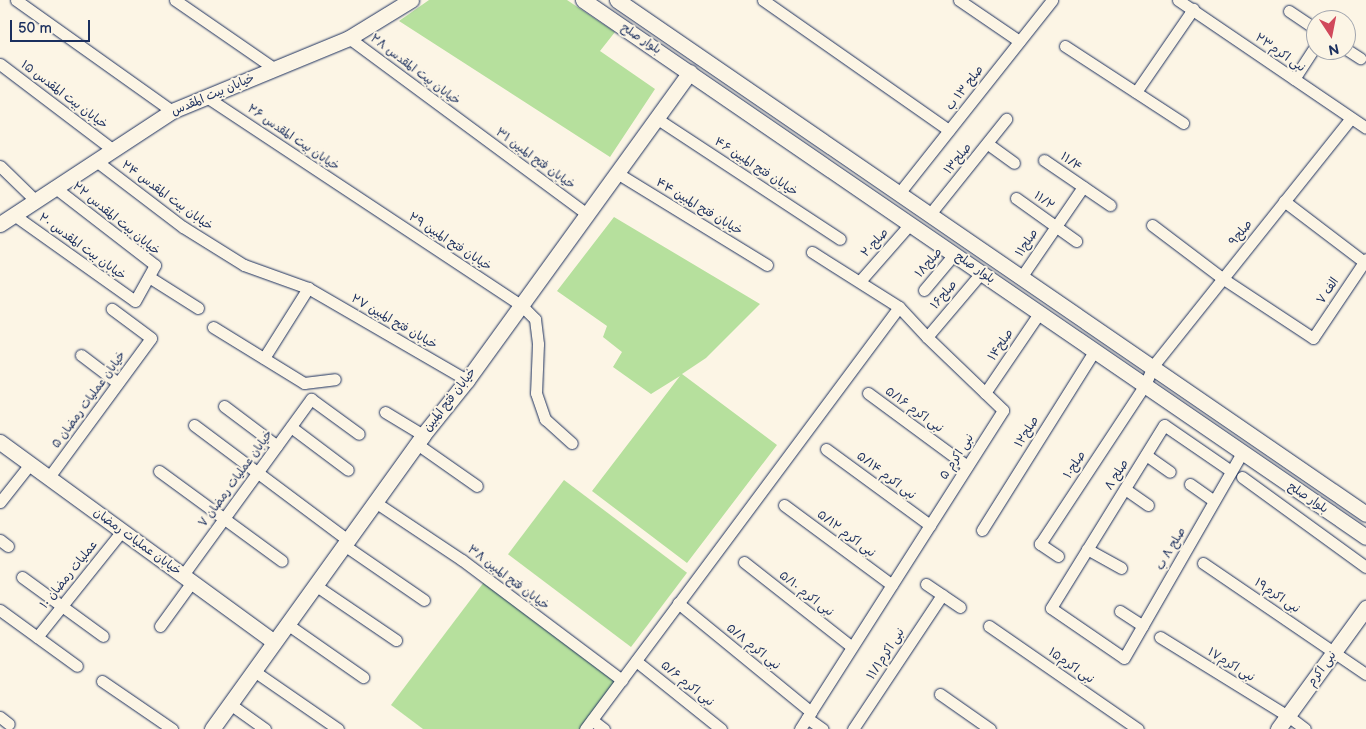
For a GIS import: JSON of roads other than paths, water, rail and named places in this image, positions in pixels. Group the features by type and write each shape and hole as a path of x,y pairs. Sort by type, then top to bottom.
{"main road":[{"name":"خیابان بیت المقدس","path":"0,224 112,148 172,111 208,98 349,38 411,0"},
{"name":"بلوار صلح","path":"583,0 911,223 1366,537"},
{"name":"بلوار صلح","path":"617,0 900,192 1366,514"},
{"name":"خیابان فتح المبین","path":"212,729 420,440 522,306 690,72"},
{"path":"767,125 778,109"},
{"name":"خیابان عملیات رمضان","path":"0,442 274,642"},
{"name":"نبی اکرم","path":"1278,729 1366,608"}],"street":[{"path":"16,0 172,111"},
{"path":"176,0 275,69"},
{"path":"763,0 949,130"},
{"path":"958,0 1019,41"},
{"name":"صلح ۱۳ ب","path":"900,192 1052,0"},
{"name":"نبی اکرم۲۳","path":"1178,0 1366,128"},
{"path":"1136,92 1193,10"},
{"path":"1289,11 1306,22"},
{"name":"خیابان بیت المقدس ۲۸","path":"349,38 466,125"},
{"path":"1065,46 1183,123"},
{"path":"1356,55 1360,58"},
{"path":"1294,79 1306,60"},
{"name":"خیابان بیت المقدس ۱۵","path":"0,64 112,148"},
{"name":"خیابان بیت المقدس ۲۶","path":"208,98 363,201"},
{"name":"خیابان فتح المبین ۴۶","path":"656,118 840,239"},
{"name":"صلح۹","path":"1145,385 1153,366 1351,118"},
{"name":"صلح۱۳","path":"930,214 988,144 1006,119"},
{"name":"خیابان فتح المبین ۳۱","path":"466,125 588,215"},
{"path":"988,144 1014,163"},
{"name":"خیابان بیت المقدس ۲۴","path":"95,160 183,227 244,265 308,288"},
{"name":"۱۱/۴","path":"1044,160 1110,205"},
{"path":"0,166 35,200"},
{"name":"خیابان فتح المبین ۴۴","path":"617,173 767,265"},
{"name":"خیابان بیت المقدس ۲۲","path":"54,187 155,266 149,277"},
{"name":"صلح۱۱","path":"1022,276 1083,187"},
{"name":"۱۱/۲","path":"1016,198 1076,241"},
{"name":"خیابان فتح المبین ۲۹","path":"363,201 522,306"},
{"path":"1284,201 1365,261"},
{"name":"خیابان بیت المقدس ۲۰","path":"14,214 135,302 149,277"},
{"name":"صلح۲۰","path":"860,281 911,223"},
{"path":"1152,225 1222,278"},
{"name":"نبی اکرم ۵","path":"800,729 1003,410 927,337 899,307 812,252"},
{"name":"صلح۱۸","path":"924,290 955,254"},
{"name":"۷ الف","path":"1222,278 1313,338 1365,261"},
{"name":"صلح۱۶","path":"927,337 982,272"},
{"path":"149,277 198,308"},
{"path":"264,358 308,288"},
{"name":"خیابان فتح المبین ۲۷","path":"308,288 467,380"},
{"path":"522,306 534,319 538,344 536,393 545,419 572,443"},
{"path":"585,729 899,307"},
{"name":"خیابان عملیات رمضان ۵","path":"49,477 151,338 112,309"},
{"name":"صلح۱۴","path":"985,393 1040,312"},
{"path":"213,327 304,382 335,379"},
{"name":"صلح۱۲","path":"982,530 1095,350"},
{"path":"81,355 118,383"},
{"name":"صلح۱۰","path":"1058,556 1040,544 1145,385"},
{"name":"نبی اکرم ۵/۱۶","path":"868,393 967,466"},
{"name":"خیابان عملیات رمضان ۷","path":"160,626 224,519 312,399 359,434"},
{"path":"224,406 278,446"},
{"path":"385,412 477,486"},
{"path":"194,425 424,600"},
{"name":"۸ صلح","path":"1124,658 1051,608 1164,425 1231,471"},
{"path":"291,427 348,470"},
{"name":"نبی اکرم ۵/۱۴","path":"826,449 930,525"},
{"name":"صلح ۸ ب","path":"1124,658 1242,453"},
{"path":"1146,455 1170,472"},
{"path":"0,502 30,464"},
{"path":"159,471 282,561"},
{"path":"1242,477 1366,567"},
{"path":"1190,484 1214,501"},
{"path":"1125,489 1148,505"},
{"name":"خیابان فتح المبین ۳۸","path":"375,502 462,560 622,680"},
{"name":"نبی اکرم ۵/۱۲","path":"784,505 892,585"},
{"name":"عملیات رمضان ۱۰","path":"37,637 122,531"},
{"path":"1088,549 1121,568"},
{"name":"نبی اکرم ۵/۱۰","path":"744,562 852,647"},
{"name":"نبی اکرم۱۹","path":"1204,563 1366,674"},
{"path":"22,577 103,636"},
{"path":"926,584 960,607"},
{"path":"315,585 396,640"},
{"name":"نبی اکرم۱۱/۱","path":"853,729 942,595"},
{"name":"نبی اکرم ۵/۸","path":"678,603 823,729"},
{"path":"0,610 76,666"},
{"path":"1120,611 1143,626"},
{"path":"287,624 363,677"},
{"name":"نبی اکرم۱۵","path":"989,626 1138,729"},
{"name":"نبی اکرم۱۷","path":"1160,637 1288,716 1305,729"},
{"name":"نبی اکرم ۵/۶","path":"636,661 721,729"},
{"path":"254,671 338,729"},
{"path":"102,681 172,729"},
{"path":"940,694 990,729"},
{"path":"230,704 265,729"},
{"path":"592,720 604,729"}]}
